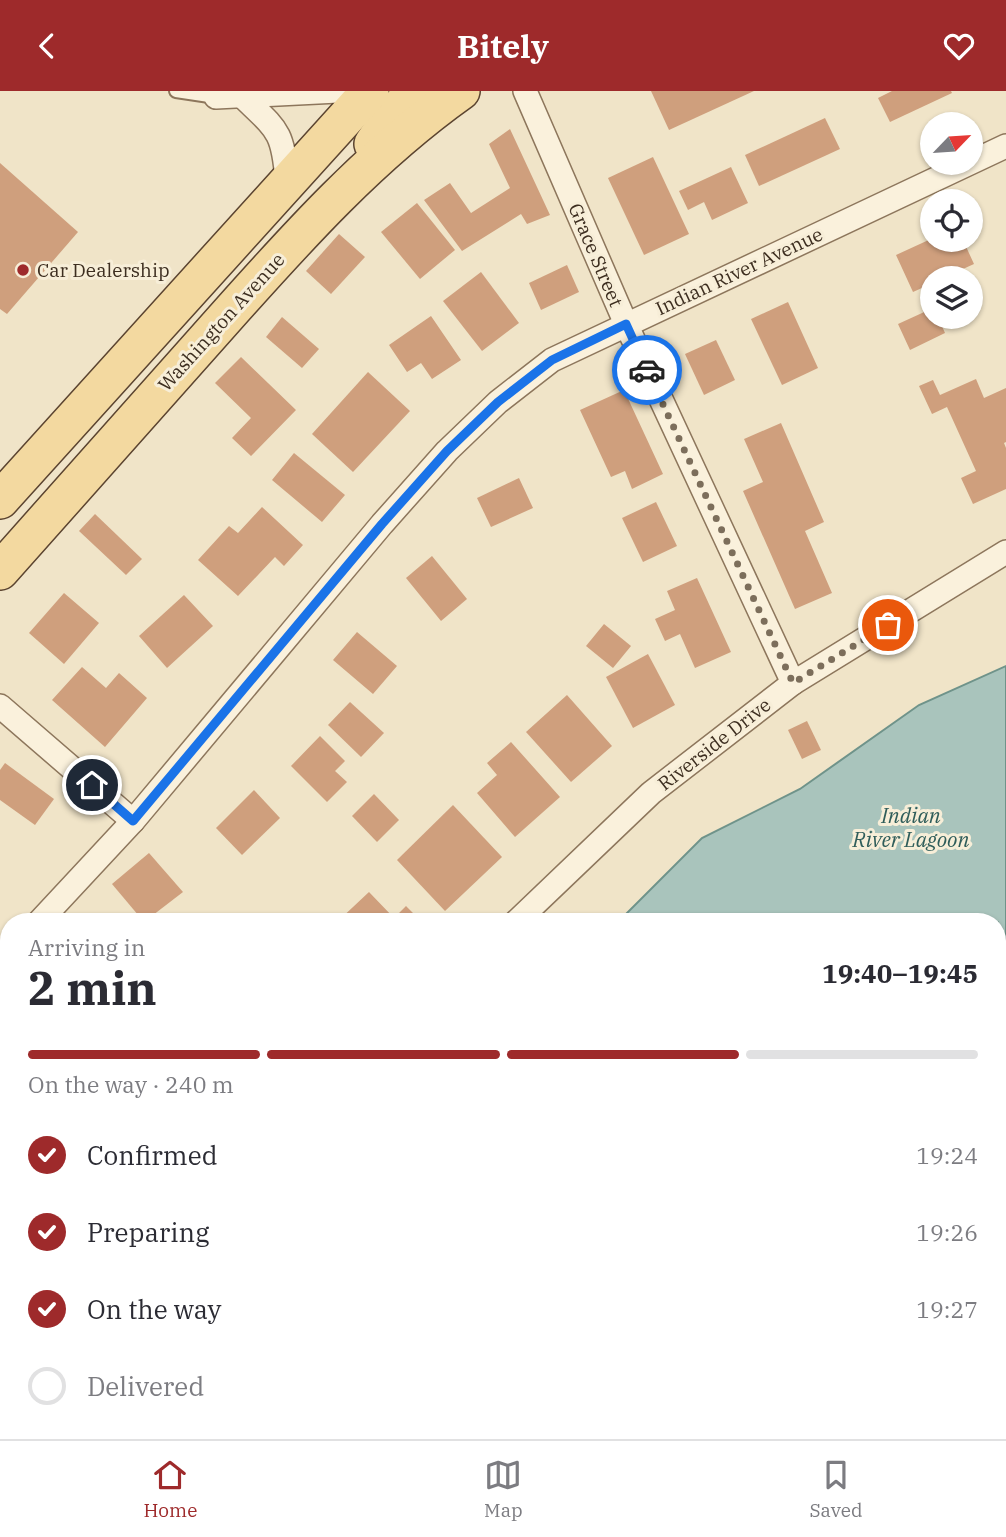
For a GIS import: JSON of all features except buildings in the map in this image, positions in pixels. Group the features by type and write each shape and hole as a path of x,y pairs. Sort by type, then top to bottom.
{"main road":[{"path":"0,500 370,91"},
{"path":"346,186 390,119 414,91"},
{"name":"Washington Avenue","path":"0,571 281,255 346,186 461,91"}],"street":[{"path":"216,97 338,91"},
{"name":"Grace Street","path":"525,91 626,324 793,683"},
{"path":"242,96 280,135 287,180"},
{"name":"Indian River Avenue","path":"47,913 133,821 382,524 447,451 498,402 552,360 1006,146"},
{"path":"178,302 212,332"},
{"name":"Riverside Drive","path":"525,913 651,793 793,683 1006,552"},
{"path":"0,706 133,821"}],"lane":[{"path":"176,91 216,97"}],"water":[{"name":"Indian River Lagoon","path":"1006,666 1006,913 627,913 702,838 800,789 919,705"}],"way so far":[{"path":"647,370 793,683 888,625"}],"place":[{"name":"Car Dealership","path":"23,270"}],"route":[{"path":"92,785 133,821 382,524 447,451 498,402 552,360 626,324 647,370"}]}
